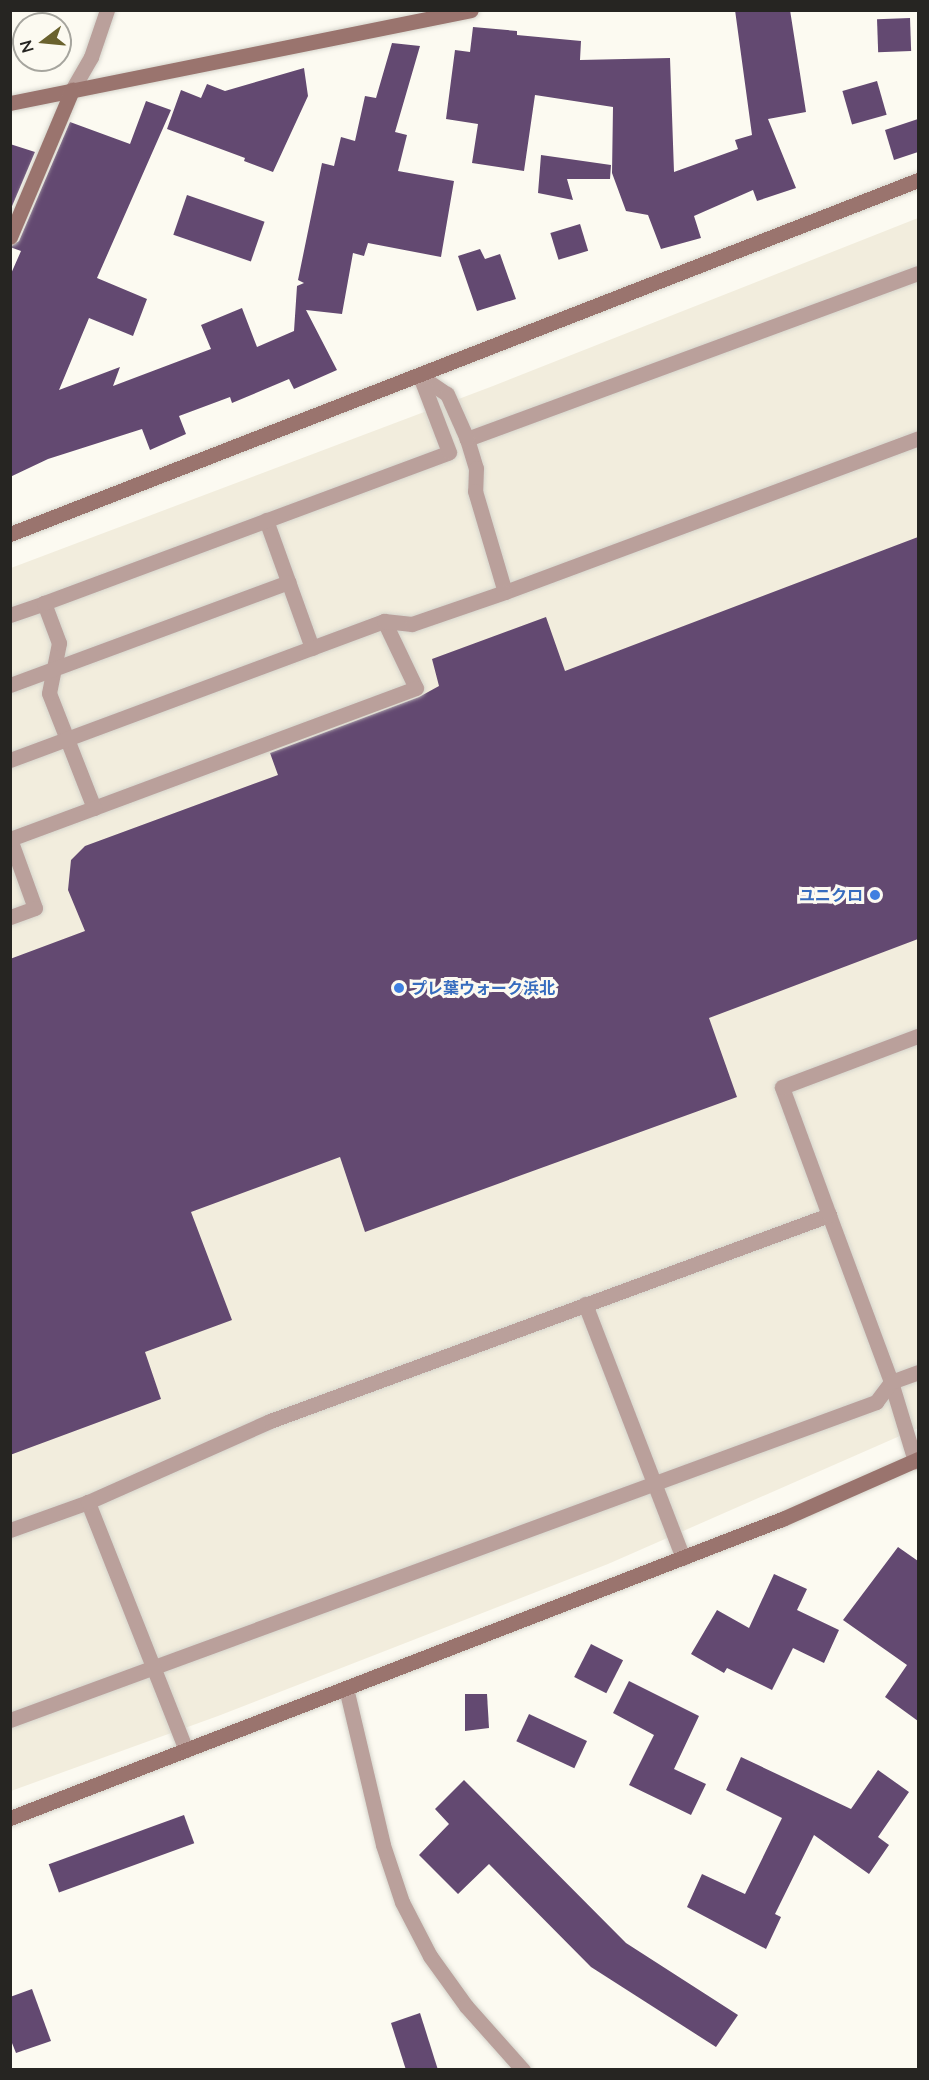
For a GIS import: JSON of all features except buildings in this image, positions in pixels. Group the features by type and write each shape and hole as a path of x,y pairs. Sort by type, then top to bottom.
{"street":[{"path":"10,237 72,90 92,57 107,10"},
{"path":"10,103 471,10"},
{"path":"10,534 918,180"},
{"path":"467,439 918,273"},
{"path":"420,376 447,394 467,439 476,468 475,491 505,592"},
{"path":"10,615 449,452 420,376"},
{"path":"10,760 384,621 412,624 505,592 918,438"},
{"path":"266,520 312,648"},
{"path":"10,685 289,582"},
{"path":"44,603 59,643 49,693 94,808"},
{"path":"10,917 35,908 10,839 416,688 384,621"},
{"path":"10,1818 683,1558 917,1460 891,1382 782,1087 918,1036"},
{"path":"10,1530 88,1502 270,1421 829,1215"},
{"path":"585,1304 683,1558"},
{"path":"10,1720 876,1402 891,1382 918,1372"},
{"path":"88,1502 186,1750"},
{"path":"346,1688 383,1845 402,1902 430,1956 466,2006 524,2070"}],"shaded area":[{"path":"918,218 918,1428 608,1564 218,1716 11,1791 11,568 493,386"}],"place":[{"name":"ユニクロ","path":"875,895"},
{"name":"プレ葉ウォーク浜北","path":"399,988"}]}
